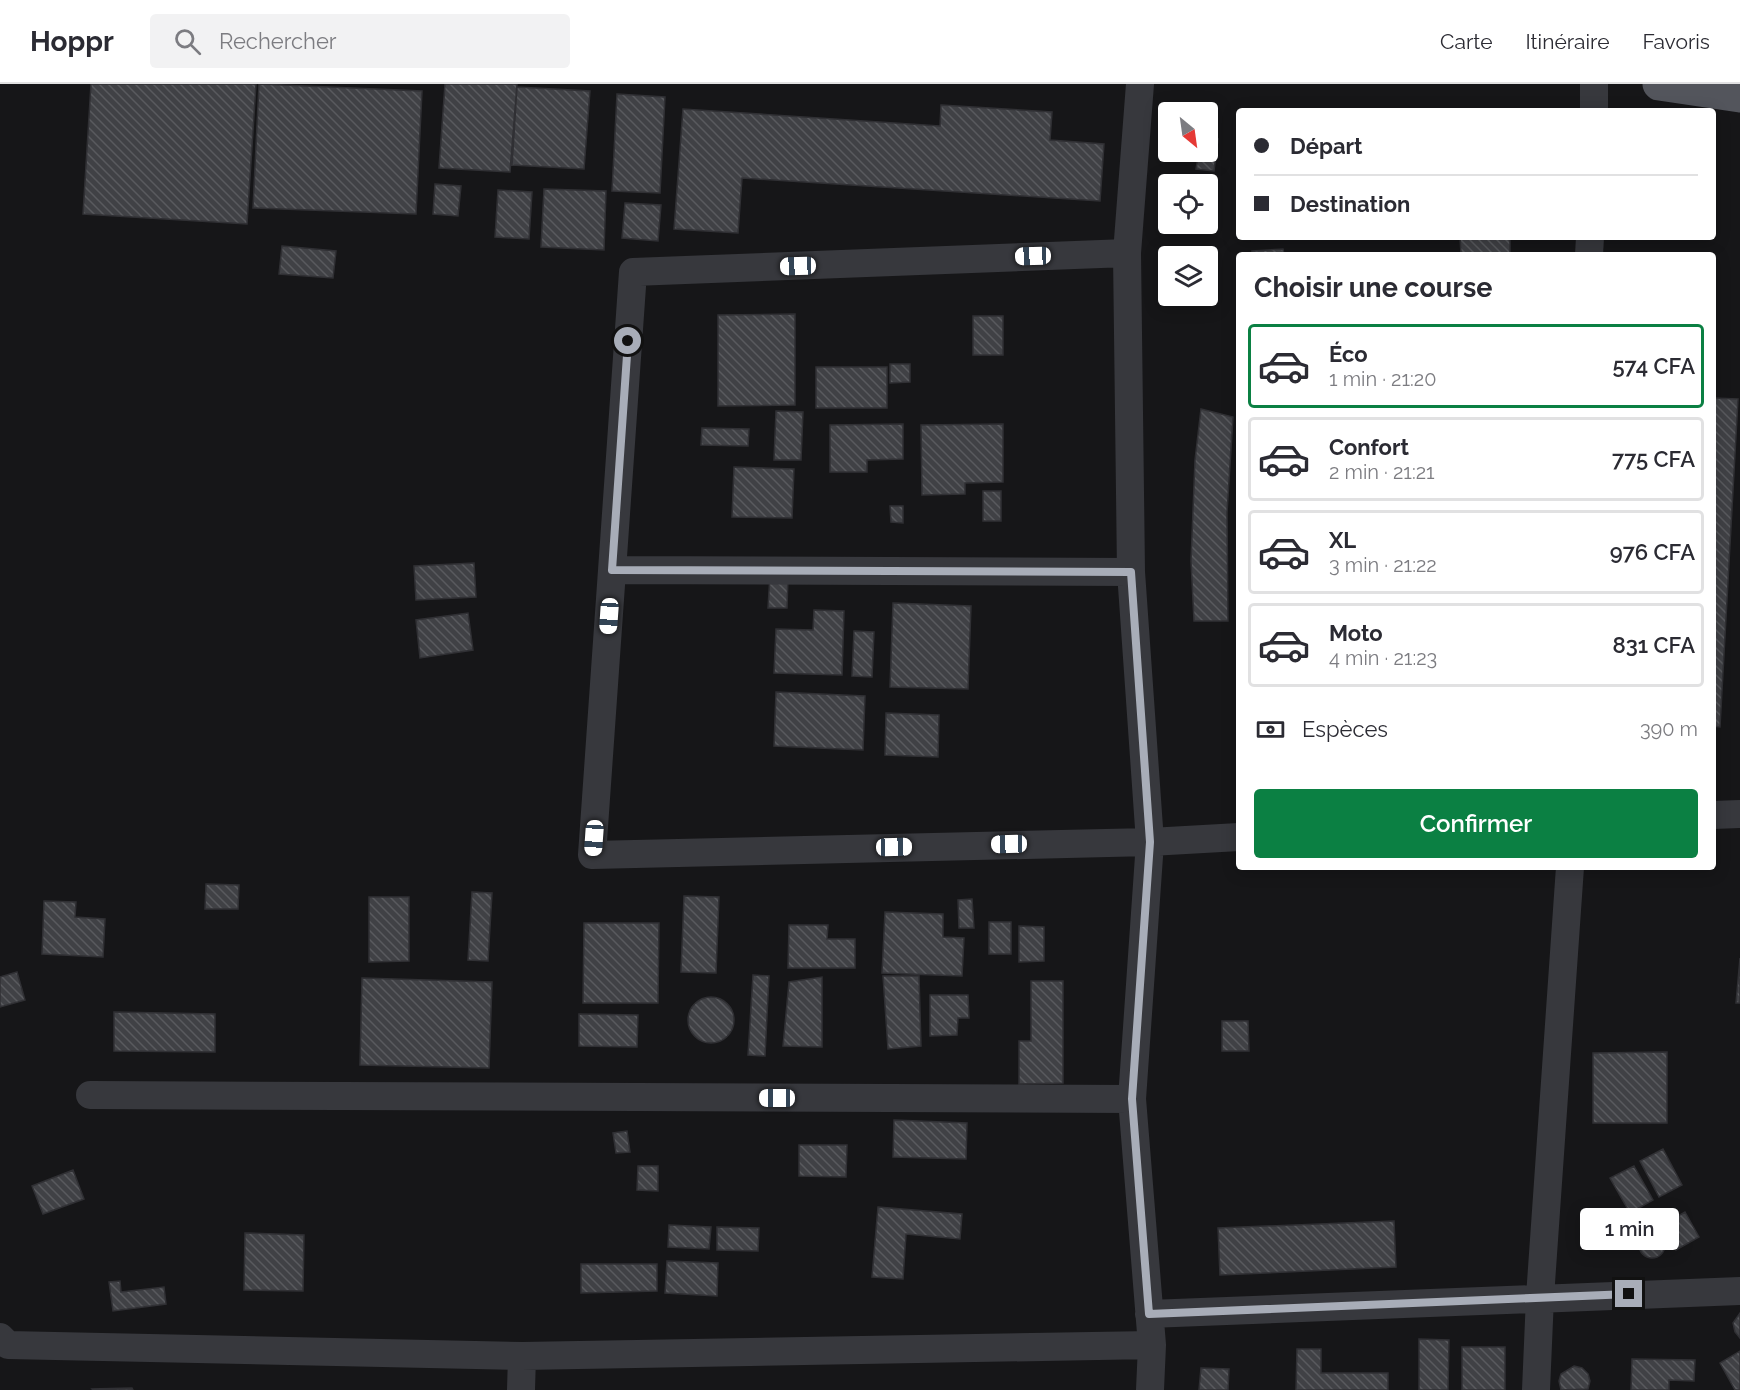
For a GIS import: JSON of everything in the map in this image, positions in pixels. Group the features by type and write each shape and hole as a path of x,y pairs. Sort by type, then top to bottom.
{"main road":[{"path":"1659,84 1740,96"}],"street":[{"path":"1140,84 1127,253 1131,572 1150,842 1132,1099 1152,1345 1150,1390"},
{"path":"1594,84 1594,108"},
{"path":"1127,253 633,272 592,855 1150,842 1236,837"},
{"path":"612,570 1131,572"},
{"path":"1716,815 1740,814"},
{"path":"1536,1390 1540,1297 1570,870"},
{"path":"90,1095 1132,1099"},
{"path":"1149,1314 1740,1291"},
{"path":"0,1337 8,1345 522,1356 1152,1345"},
{"path":"521,1390 522,1356"}],"building":[{"path":"91,84 256,84 247,224 83,214"},
{"path":"259,84 422,91 416,214 253,208"},
{"path":"445,84 517,84 510,172 439,168"},
{"path":"517,87 590,91 584,169 512,165"},
{"path":"617,94 665,97 660,193 612,191"},
{"path":"941,105 1052,112 1050,140 1104,144 1100,201 742,178 738,233 674,229 683,109 940,126"},
{"path":"1197,162 1215,162 1214,171 1196,169"},
{"path":"435,184 461,186 458,216 433,214"},
{"path":"544,189 606,191 604,250 541,247"},
{"path":"498,190 532,192 529,239 495,237"},
{"path":"625,203 661,205 658,241 622,238"},
{"path":"1460,240 1510,240 1510,252 1461,252"},
{"path":"282,246 336,251 333,278 279,274"},
{"path":"1283,249 1284,252 1252,252"},
{"path":"795,314 795,405 718,406 718,315"},
{"path":"973,316 1003,316 1003,355 973,355"},
{"path":"890,364 910,364 910,382 890,383"},
{"path":"816,367 887,367 887,408 816,408"},
{"path":"1716,398 1738,399 1720,727 1716,726"},
{"path":"1201,409 1233,417 1227,513 1228,621 1194,621 1191,561 1195,460"},
{"path":"776,411 803,412 801,460 774,460"},
{"path":"903,424 903,459 867,460 867,472 830,472 830,425"},
{"path":"1003,424 1003,482 965,483 965,494 922,495 921,425"},
{"path":"702,428 749,429 748,446 701,445"},
{"path":"734,467 794,469 792,518 732,517"},
{"path":"983,491 1001,491 1001,521 983,521"},
{"path":"890,506 903,506 903,523 891,522"},
{"path":"474,563 476,597 416,600 414,566"},
{"path":"770,575 788,577 787,608 768,608"},
{"path":"893,603 971,606 968,689 890,687"},
{"path":"814,610 844,611 842,675 774,673 776,629 813,630"},
{"path":"468,613 473,650 420,658 416,620"},
{"path":"854,631 874,632 872,677 852,676"},
{"path":"776,692 865,696 863,750 774,746"},
{"path":"886,713 939,715 938,757 885,755"},
{"path":"206,884 239,885 238,909 205,909"},
{"path":"472,892 492,893 488,961 468,960"},
{"path":"684,896 719,897 716,973 681,972"},
{"path":"369,897 409,897 409,961 369,962"},
{"path":"972,899 974,928 959,928 958,900"},
{"path":"44,901 76,902 75,917 105,919 103,957 42,954"},
{"path":"885,912 943,914 943,937 964,938 962,976 882,973"},
{"path":"989,922 1011,922 1011,954 989,954"},
{"path":"584,923 659,923 658,1003 583,1003"},
{"path":"789,925 828,925 827,939 855,939 855,968 788,968"},
{"path":"1019,926 1044,927 1044,961 1019,962"},
{"path":"1740,958 1740,1003 1736,1003"},
{"path":"17,972 25,1000 0,1007 0,977"},
{"path":"753,975 769,976 765,1056 748,1055"},
{"path":"883,976 919,976 921,1046 888,1049"},
{"path":"822,977 822,1047 783,1046 789,982"},
{"path":"362,978 492,982 489,1068 360,1065"},
{"path":"1031,981 1063,981 1063,1083 1019,1084 1019,1041 1031,1041"},
{"path":"930,995 968,995 969,1018 958,1018 957,1035 930,1036"},
{"path":"711,997 727,1004 734,1020 727,1036 711,1043 695,1036 688,1020 695,1004"},
{"path":"114,1012 215,1014 215,1052 114,1051"},
{"path":"579,1014 638,1015 637,1047 579,1046"},
{"path":"1222,1021 1248,1021 1249,1051 1222,1051"},
{"path":"1667,1052 1667,1123 1593,1123 1593,1053"},
{"path":"894,1120 967,1123 966,1159 893,1157"},
{"path":"627,1131 630,1152 616,1153 613,1133"},
{"path":"799,1145 847,1145 846,1177 799,1176"},
{"path":"1663,1149 1682,1185 1659,1197 1640,1161"},
{"path":"638,1166 658,1166 658,1191 637,1190"},
{"path":"1634,1166 1653,1200 1630,1213 1610,1178"},
{"path":"73,1170 84,1199 43,1214 32,1186"},
{"path":"878,1207 962,1214 960,1239 906,1234 903,1279 872,1277"},
{"path":"1685,1212 1699,1237 1676,1250 1662,1225"},
{"path":"1394,1221 1396,1267 1220,1275 1218,1228"},
{"path":"669,1225 711,1227 709,1249 668,1247"},
{"path":"717,1227 759,1228 758,1251 717,1250"},
{"path":"1652,1232 1661,1236 1665,1245 1661,1254 1652,1258 1643,1254 1639,1245 1643,1236"},
{"path":"245,1233 304,1235 303,1291 244,1290"},
{"path":"667,1261 718,1263 717,1296 665,1293"},
{"path":"581,1264 657,1264 657,1291 581,1293"},
{"path":"120,1281 121,1292 164,1287 166,1304 113,1311 109,1282"},
{"path":"1740,1313 1740,1338 1735,1332 1733,1323"},
{"path":"1419,1339 1449,1340 1448,1390 1419,1390"},
{"path":"1462,1347 1505,1347 1505,1390 1462,1390"},
{"path":"1297,1349 1321,1349 1321,1373 1388,1373 1388,1390 1296,1390"},
{"path":"1740,1351 1740,1390 1735,1390 1720,1363"},
{"path":"1632,1359 1695,1360 1694,1381 1669,1380 1669,1390 1631,1390"},
{"path":"1574,1366 1582,1368 1588,1374 1590,1381 1588,1389 1561,1390 1559,1381 1561,1374"},
{"path":"1201,1368 1229,1369 1228,1390 1199,1390"},
{"path":"132,1388 133,1390 92,1389"}],"route":[{"path":"628,341 612,570 1131,572 1150,842 1132,1099 1149,1314 1629,1294"}]}
